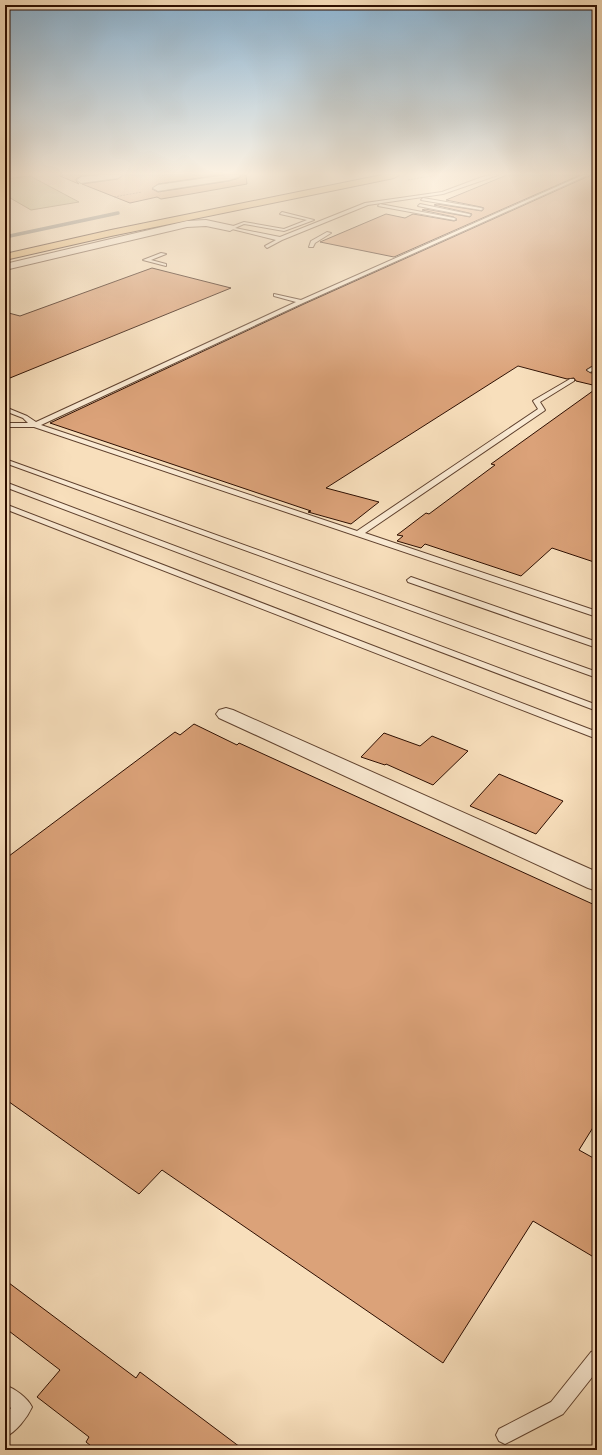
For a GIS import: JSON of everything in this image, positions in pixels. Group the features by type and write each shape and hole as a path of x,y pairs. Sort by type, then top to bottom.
{"highway":[{"path":"5,250 39,243"},
{"path":"5,258 64,243"}],"street":[{"path":"5,267 102,243"},
{"path":"226,714 597,882"}],"lane":[{"path":"267,247 274,243"},
{"path":"35,425 301,302 434,243"},
{"path":"163,254 146,260 164,264"},
{"path":"276,295 301,302"},
{"path":"590,370 597,366"},
{"path":"358,534 542,410 536,401 572,380"},
{"path":"5,409 25,417 35,425"},
{"path":"5,425 35,425 597,614"},
{"path":"5,461 597,675"},
{"path":"5,484 597,708"},
{"path":"5,506 597,736"},
{"path":"411,580 597,645"},
{"path":"505,1435 558,1408 597,1358"},
{"path":"5,1393 23,1407 5,1428"}],"building":[{"path":"324,243 426,243 394,257"},
{"path":"440,243 597,243 597,363 586,370 591,373 597,371 597,386 576,381 574,378 567,379 518,366 326,488 379,502 351,524 308,512 311,511 50,423 304,304"},
{"path":"152,268 231,288 5,380 5,312 20,316"},
{"path":"597,388 597,563 552,548 521,576 425,544 421,548 397,541 403,536 397,535 426,513 429,514 495,465 491,464"},
{"path":"194,724 237,745 239,743 597,906 597,1121 579,1150 597,1160 597,1259 533,1221 443,1363 162,1170 139,1194 5,1099 5,859 175,732 180,735"},
{"path":"384,733 420,746 432,736 468,751 433,785 386,764 385,765 361,757"},
{"path":"499,774 563,801 536,834 470,806"},
{"path":"5,1280 136,1378 140,1372 244,1450 96,1450 86,1442 89,1437 37,1397 60,1370 5,1328"}]}
